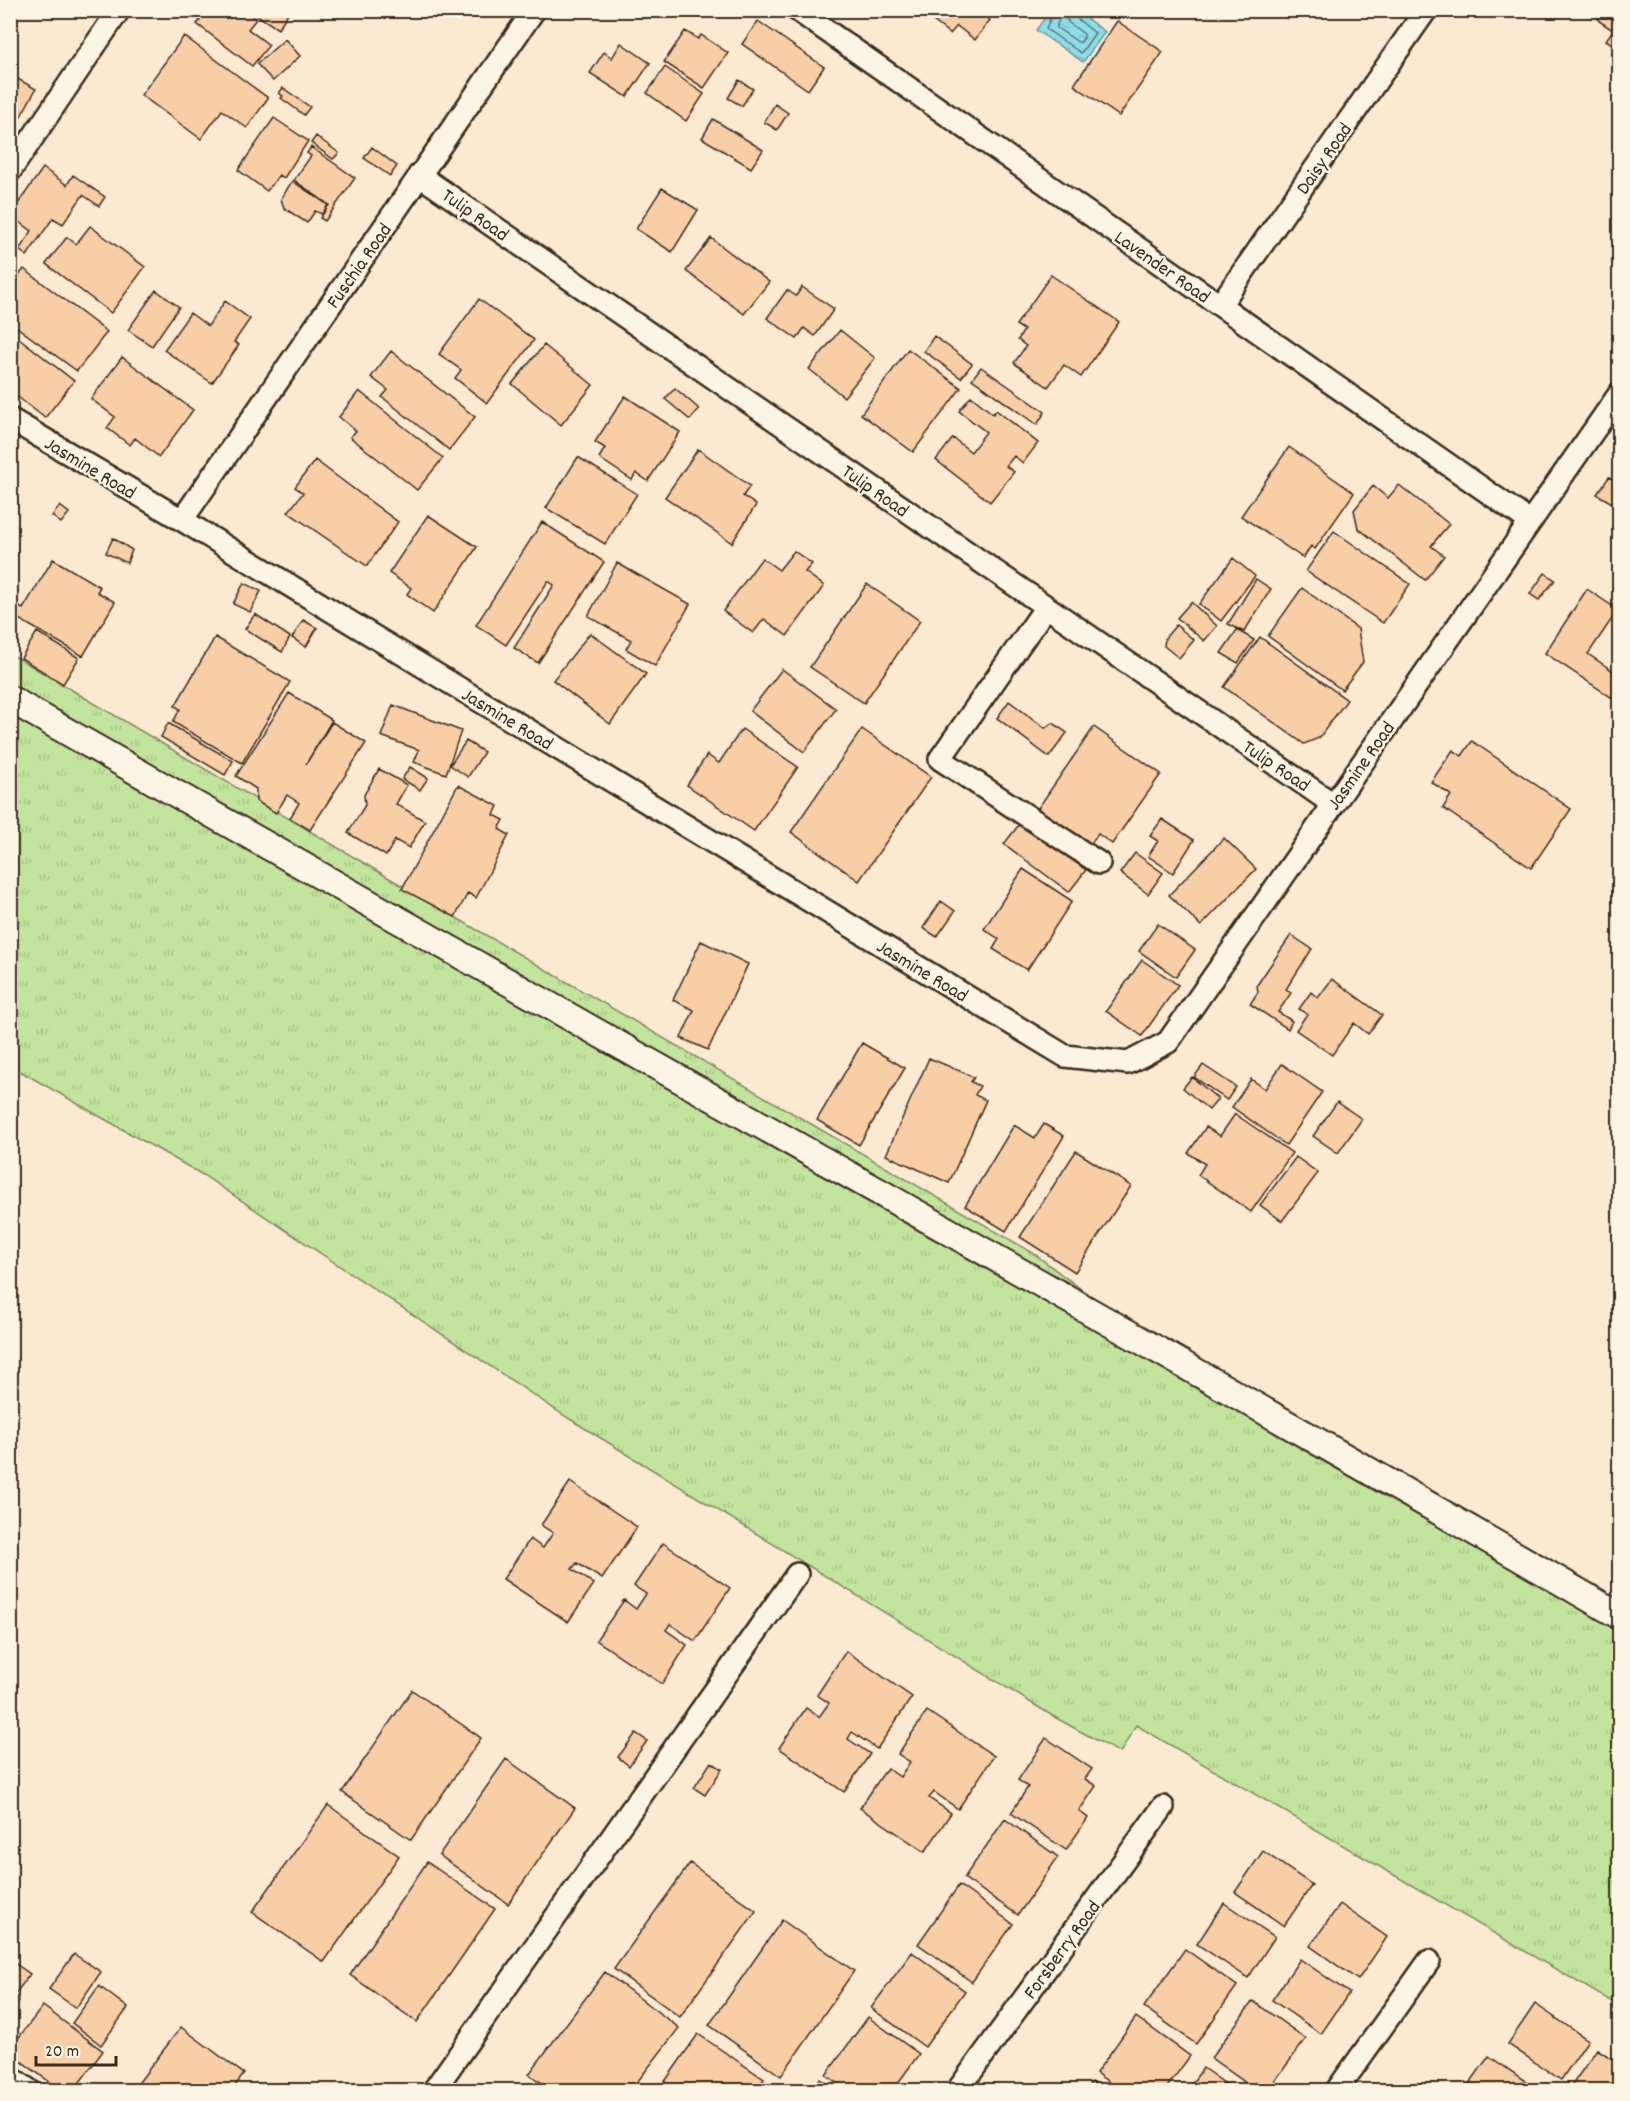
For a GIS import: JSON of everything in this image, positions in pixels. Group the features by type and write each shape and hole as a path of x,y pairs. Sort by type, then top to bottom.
{"street":[{"path":"10,171 119,10"},
{"name":"Fuschia Road","path":"182,520 534,10"},
{"name":"Lavender Road","path":"797,10 1530,521"},
{"name":"Daisy Road","path":"1220,305 1426,10"},
{"name":"Tulip Road","path":"419,175 1333,804"},
{"name":"Jasmine Road","path":"10,419 182,520 1065,1056 1128,1063 1168,1042 1620,393"},
{"path":"1046,607 940,759 1099,863"},
{"path":"10,699 1309,1435 1620,1616"},
{"path":"434,2091 797,1574"},
{"name":"Forsberry Road","path":"958,2091 1163,1807"},
{"path":"1337,2091 1429,1961"},
{"path":"10,2077 29,2091"}],"green space":[{"path":"11,654 455,917 1033,1253 1204,1381 1619,1618 1619,2006 1136,1725 1120,1753 1056,1718 565,1416 203,1175 11,1066"}],"water":[{"path":"1075,10 1105,32 1083,62 1036,30 1050,11"}],"building":[{"path":"208,10 222,10 231,17 237,10 245,10 256,19 248,29 269,45 252,66 197,24"},
{"path":"249,10 290,10 278,29"},
{"path":"939,10 978,10 990,20 975,40 957,26 950,34 932,20"},
{"path":"1595,10 1620,10 1620,49 1606,40 1613,30 1599,21"},
{"path":"758,21 824,67 808,90 742,44"},
{"path":"1117,21 1163,52 1119,116 1074,85"},
{"path":"685,31 698,39 701,35 728,53 704,88 664,62"},
{"path":"184,36 268,98 247,128 222,110 201,139 141,95"},
{"path":"285,39 300,56 273,81 257,64"},
{"path":"621,43 650,63 627,97 590,73 604,52 612,58"},
{"path":"665,67 704,94 686,121 647,93"},
{"path":"14,77 36,89 17,123 10,119 10,84"},
{"path":"739,80 753,89 742,106 728,98"},
{"path":"283,88 310,107 304,115 281,98 283,96 279,93"},
{"path":"775,104 788,113 777,130 764,122"},
{"path":"274,118 308,141 284,178 279,175 267,191 238,170"},
{"path":"713,119 763,150 751,168 702,138"},
{"path":"316,136 339,153 333,159 311,143"},
{"path":"311,147 355,178 325,221 320,218 329,205 294,180 311,156 307,153"},
{"path":"372,147 397,166 390,176 364,158"},
{"path":"43,168 67,185 73,175 105,197 99,206 83,195 63,224 53,218 27,256 19,250 32,231 10,215"},
{"path":"292,181 328,205 322,214 315,211 307,223 284,208 281,199"},
{"path":"662,188 698,210 672,252 636,229"},
{"path":"90,226 145,267 111,313 46,264 67,237 76,244"},
{"path":"711,238 769,282 744,314 686,271"},
{"path":"24,269 107,332 77,371 10,322 10,287"},
{"path":"1051,275 1119,322 1081,377 1064,365 1048,387 1014,363 1026,346 1018,340 1024,330 1016,325"},
{"path":"802,287 834,309 815,336 804,328 797,339 767,318 787,290 796,296"},
{"path":"156,290 179,307 152,346 128,330"},
{"path":"479,299 534,340 487,403 455,378 461,370 439,354"},
{"path":"225,301 250,319 234,342 239,345 212,383 164,350 190,313 208,326"},
{"path":"840,330 875,358 844,397 809,369"},
{"path":"10,331 74,381 45,418 10,391"},
{"path":"934,336 972,364 961,378 924,351"},
{"path":"544,345 593,385 561,425 512,384"},
{"path":"908,349 961,388 913,452 861,414"},
{"path":"391,351 475,417 449,450 382,397 388,390 371,377"},
{"path":"122,357 193,410 159,457 135,438 130,445 107,428 115,417 91,399"},
{"path":"981,367 1045,412 1037,425 972,379"},
{"path":"675,388 699,409 690,420 665,399"},
{"path":"359,391 443,458 417,490 350,437 356,431 339,417"},
{"path":"625,396 680,432 648,481 636,473 632,480 599,458 605,448 595,442"},
{"path":"971,396 993,414 996,410 1038,443 1023,463 1014,456 1006,466 1014,472 990,502 936,460 953,438 971,452 986,432 959,411"},
{"path":"1289,447 1354,493 1315,549 1311,546 1303,558 1241,516"},
{"path":"698,449 750,486 743,496 756,505 732,543 665,497"},
{"path":"578,457 637,494 605,544 546,508"},
{"path":"315,460 398,522 367,566 288,512 303,493 295,487"},
{"path":"1609,477 1620,484 1620,508 1597,494"},
{"path":"1399,485 1449,524 1431,546 1444,556 1425,580 1358,528 1354,510 1373,486 1388,498"},
{"path":"60,506 69,513 61,523 52,516"},
{"path":"428,515 477,547 433,613 407,594 411,588 389,573"},
{"path":"542,522 604,562 538,663 514,648 554,585 548,581 506,645 476,625"},
{"path":"1334,531 1410,584 1383,623 1306,571"},
{"path":"113,538 132,550 127,563 106,553"},
{"path":"794,551 812,564 805,572 824,586 787,636 764,619 753,633 723,611 762,558 779,570"},
{"path":"1233,558 1255,576 1221,621 1199,604"},
{"path":"53,559 100,587 97,592 115,602 83,656 10,614 10,601 23,609"},
{"path":"617,563 690,604 655,666 626,649 631,640 588,616"},
{"path":"1545,573 1555,580 1539,600 1530,594"},
{"path":"1256,579 1271,589 1244,632 1228,624"},
{"path":"244,583 261,591 250,612 233,604"},
{"path":"867,584 920,621 864,703 810,667"},
{"path":"1302,588 1358,629 1363,662 1342,690 1268,636"},
{"path":"1587,589 1618,610 1588,654 1613,671 1620,661 1620,703 1545,653"},
{"path":"1191,602 1217,626 1204,641 1177,618"},
{"path":"255,614 290,637 282,652 245,629"},
{"path":"303,620 317,628 306,647 292,638"},
{"path":"1176,625 1194,640 1179,658 1164,646 1165,638"},
{"path":"1237,630 1254,640 1238,663 1221,653"},
{"path":"37,632 79,658 63,684 21,658"},
{"path":"590,633 646,674 610,724 553,680"},
{"path":"215,637 290,682 242,763 173,722 180,709 175,706"},
{"path":"1260,637 1347,700 1319,738 1304,744 1224,687"},
{"path":"782,669 836,709 804,752 750,711"},
{"path":"289,693 332,720 306,764 332,722 366,743 310,830 290,818 299,803 287,795 276,813 256,801 256,789 236,776"},
{"path":"1009,701 1045,728 1053,723 1067,733 1049,757 997,718"},
{"path":"393,705 461,731 446,774 414,762 419,750 381,736"},
{"path":"168,723 233,761 225,775 161,737"},
{"path":"1094,727 1161,774 1112,844 1098,834 1088,848 1036,811"},
{"path":"742,729 798,767 754,831 687,785 707,755 719,763"},
{"path":"862,729 931,777 859,881 791,832"},
{"path":"466,741 484,752 468,777 450,765"},
{"path":"1472,741 1571,809 1531,868 1443,808 1451,795 1431,782 1453,750 1462,756"},
{"path":"410,767 428,778 420,790 402,779"},
{"path":"379,769 407,785 396,804 425,821 409,848 395,840 386,856 348,833 365,805 364,795"},
{"path":"458,785 498,806 494,815 504,820 499,829 509,835 476,898 468,893 455,917 402,889"},
{"path":"1162,819 1194,840 1173,873 1148,856 1158,841 1150,836"},
{"path":"1021,822 1086,870 1069,892 1004,844"},
{"path":"1224,838 1256,869 1201,926 1169,895"},
{"path":"1135,853 1163,873 1148,894 1120,873"},
{"path":"1023,869 1072,901 1027,970 993,949 999,939 984,929"},
{"path":"941,901 955,911 937,937 923,928"},
{"path":"1158,924 1195,950 1176,977 1139,951"},
{"path":"1291,935 1312,949 1286,989 1291,993 1278,1012 1292,1021 1288,1029 1250,1004 1258,992 1257,985"},
{"path":"701,941 748,964 708,1050 681,1038 694,1010 673,1000"},
{"path":"1142,960 1178,985 1142,1036 1106,1011"},
{"path":"1332,979 1382,1015 1368,1034 1354,1023 1332,1055 1296,1030 1307,1014 1299,1009 1311,992 1318,998"},
{"path":"862,1043 905,1068 859,1145 817,1120"},
{"path":"929,1058 974,1077 971,1082 980,1086 975,1095 986,1100 949,1183 886,1155"},
{"path":"1282,1064 1322,1092 1286,1145 1232,1107 1251,1079 1265,1089"},
{"path":"1203,1065 1236,1087 1227,1100 1194,1077"},
{"path":"1192,1077 1218,1099 1209,1110 1183,1088"},
{"path":"1337,1102 1362,1119 1338,1153 1313,1136"},
{"path":"1235,1114 1292,1153 1251,1212 1198,1175 1205,1164 1188,1153 1206,1127 1220,1136"},
{"path":"1044,1124 1064,1136 1006,1231 965,1206 1014,1125 1035,1138"},
{"path":"1076,1151 1131,1186 1075,1272 1020,1237"},
{"path":"1296,1157 1318,1173 1282,1221 1260,1205"},
{"path":"570,1482 637,1527 602,1579 577,1563 572,1569 594,1584 568,1622 503,1579 530,1539 543,1548 553,1533 541,1525"},
{"path":"663,1543 730,1588 695,1641 670,1624 666,1630 687,1645 662,1684 596,1640 624,1600 636,1609 646,1594 634,1586"},
{"path":"846,1651 912,1697 877,1749 852,1732 848,1739 870,1754 844,1792 779,1748 806,1708 819,1717 829,1703 817,1695"},
{"path":"412,1690 481,1738 411,1840 342,1792"},
{"path":"927,1711 994,1756 958,1809 934,1792 929,1798 951,1813 925,1852 860,1808 887,1768 900,1777 910,1762 898,1754"},
{"path":"636,1733 647,1741 629,1766 618,1757"},
{"path":"1046,1738 1092,1769 1085,1779 1096,1786 1079,1811 1088,1818 1066,1850 1011,1813 1028,1787 1018,1780"},
{"path":"506,1759 575,1808 508,1904 439,1855"},
{"path":"711,1762 722,1769 705,1795 694,1788"},
{"path":"328,1805 399,1856 324,1962 252,1912"},
{"path":"1005,1819 1058,1857 1018,1915 964,1878"},
{"path":"1263,1851 1312,1885 1284,1926 1235,1892"},
{"path":"427,1862 495,1909 417,2022 350,1975"},
{"path":"690,1863 756,1911 680,2017 614,1969"},
{"path":"959,1885 1013,1924 972,1982 918,1944"},
{"path":"1224,1903 1275,1937 1248,1978 1197,1944"},
{"path":"1340,1904 1387,1937 1358,1980 1310,1946"},
{"path":"782,1920 854,1971 781,2076 709,2025"},
{"path":"1185,1949 1237,1986 1196,2044 1144,2007"},
{"path":"912,1952 965,1991 925,2047 871,2008"},
{"path":"74,1954 101,1972 76,2008 49,1989"},
{"path":"1300,1959 1349,1993 1321,2034 1272,2000"},
{"path":"10,1960 30,1974 10,2001"},
{"path":"605,1972 679,2028 631,2090 552,2090 529,2074"},
{"path":"99,1986 128,2008 101,2045 72,2023"},
{"path":"1253,2001 1306,2039 1268,2090 1256,2090 1211,2058"},
{"path":"1535,2004 1588,2040 1561,2080 1508,2044"},
{"path":"43,2006 103,2051 74,2090 61,2090 10,2053 10,2049"},
{"path":"868,2017 919,2054 893,2090 848,2090 826,2075"},
{"path":"1136,2017 1190,2056 1165,2090 1120,2090 1096,2073"},
{"path":"181,2027 244,2074 232,2090 133,2090"},
{"path":"698,2034 764,2079 757,2090 659,2090"},
{"path":"1597,2049 1620,2064 1620,2090 1574,2090 1570,2088"},
{"path":"1489,2056 1538,2090 1465,2090"},
{"path":"1203,2068 1234,2090 1187,2090"},
{"path":"820,2079 835,2090 811,2090"},
{"path":"1092,2082 1104,2090 1086,2090"}]}
